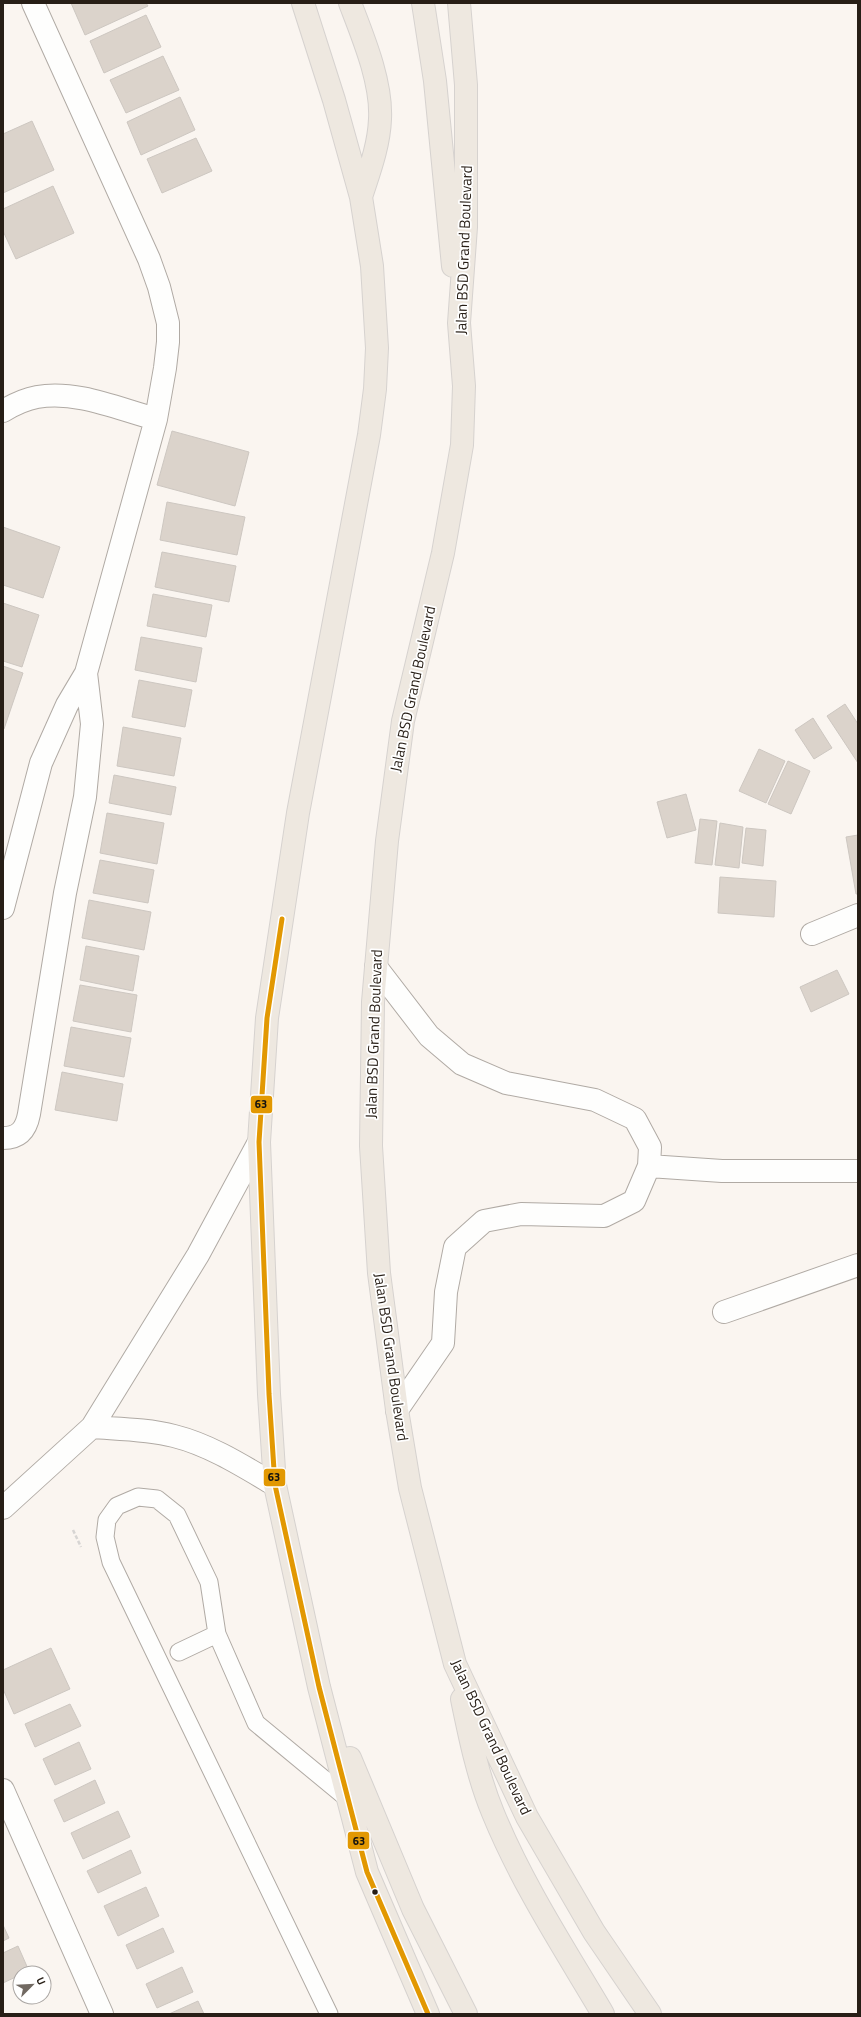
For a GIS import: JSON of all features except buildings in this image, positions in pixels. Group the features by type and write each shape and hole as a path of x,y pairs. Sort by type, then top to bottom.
{"main road":[{"path":"303,3 334,100 361,197 372,266 377,348 375,389 369,435 298,813 267,1018 259,1142 269,1386 275,1485 319,1687 367,1872 428,2014"},
{"path":"350,3 368,54 380,105 380,119 376,147 361,197"},
{"path":"423,3 435,81 443,178 459,323"},
{"name":"Jalan BSD Grand Boulevard","path":"459,3 466,85 467,181 466,227 459,323 464,386 462,445 443,553 403,721 387,842 373,1002 371,1139 372,1194 379,1273 396,1410 410,1488 420,1533 456,1664 527,1817 594,1932 650,2014"},
{"path":"456,1664 474,1757 493,1812 520,1872 603,2014"},
{"path":"319,1687 413,1909 466,2014"}],"street":[{"path":"3,908 41,763 67,705 86,673 156,419 168,342 168,323 159,287 136,230 32,3"},
{"path":"3,411 36,397 57,396 75,397 156,419"},
{"path":"3,1138 14,1137 22,1132 26,1126 29,1114 65,893 86,789 92,724 86,673"},
{"path":"812,934 858,915"},
{"path":"376,967 428,1036 462,1064 506,1083 595,1100 635,1119 650,1147 649,1166 634,1201 604,1216 521,1214 484,1221 455,1247 446,1292 443,1343 396,1410"},
{"path":"3,1508 92,1427 198,1255 259,1142"},
{"path":"649,1166 722,1171 858,1171"},
{"path":"724,1312 858,1265"},
{"path":"92,1427 152,1431 175,1436 237,1462 275,1485"},
{"path":"3,1790 102,2014"}],"lane":[{"path":"329,2014 111,1562 105,1538 106,1526 107,1520 118,1506 138,1497 157,1499 177,1515 209,1582 217,1634 256,1723 348,1799"},
{"path":"179,1652 217,1634"}],"transit line":[{"name":"63","path":"282,919 267,1018 259,1142 269,1394 275,1485 319,1687 367,1872 428,2014"}]}
